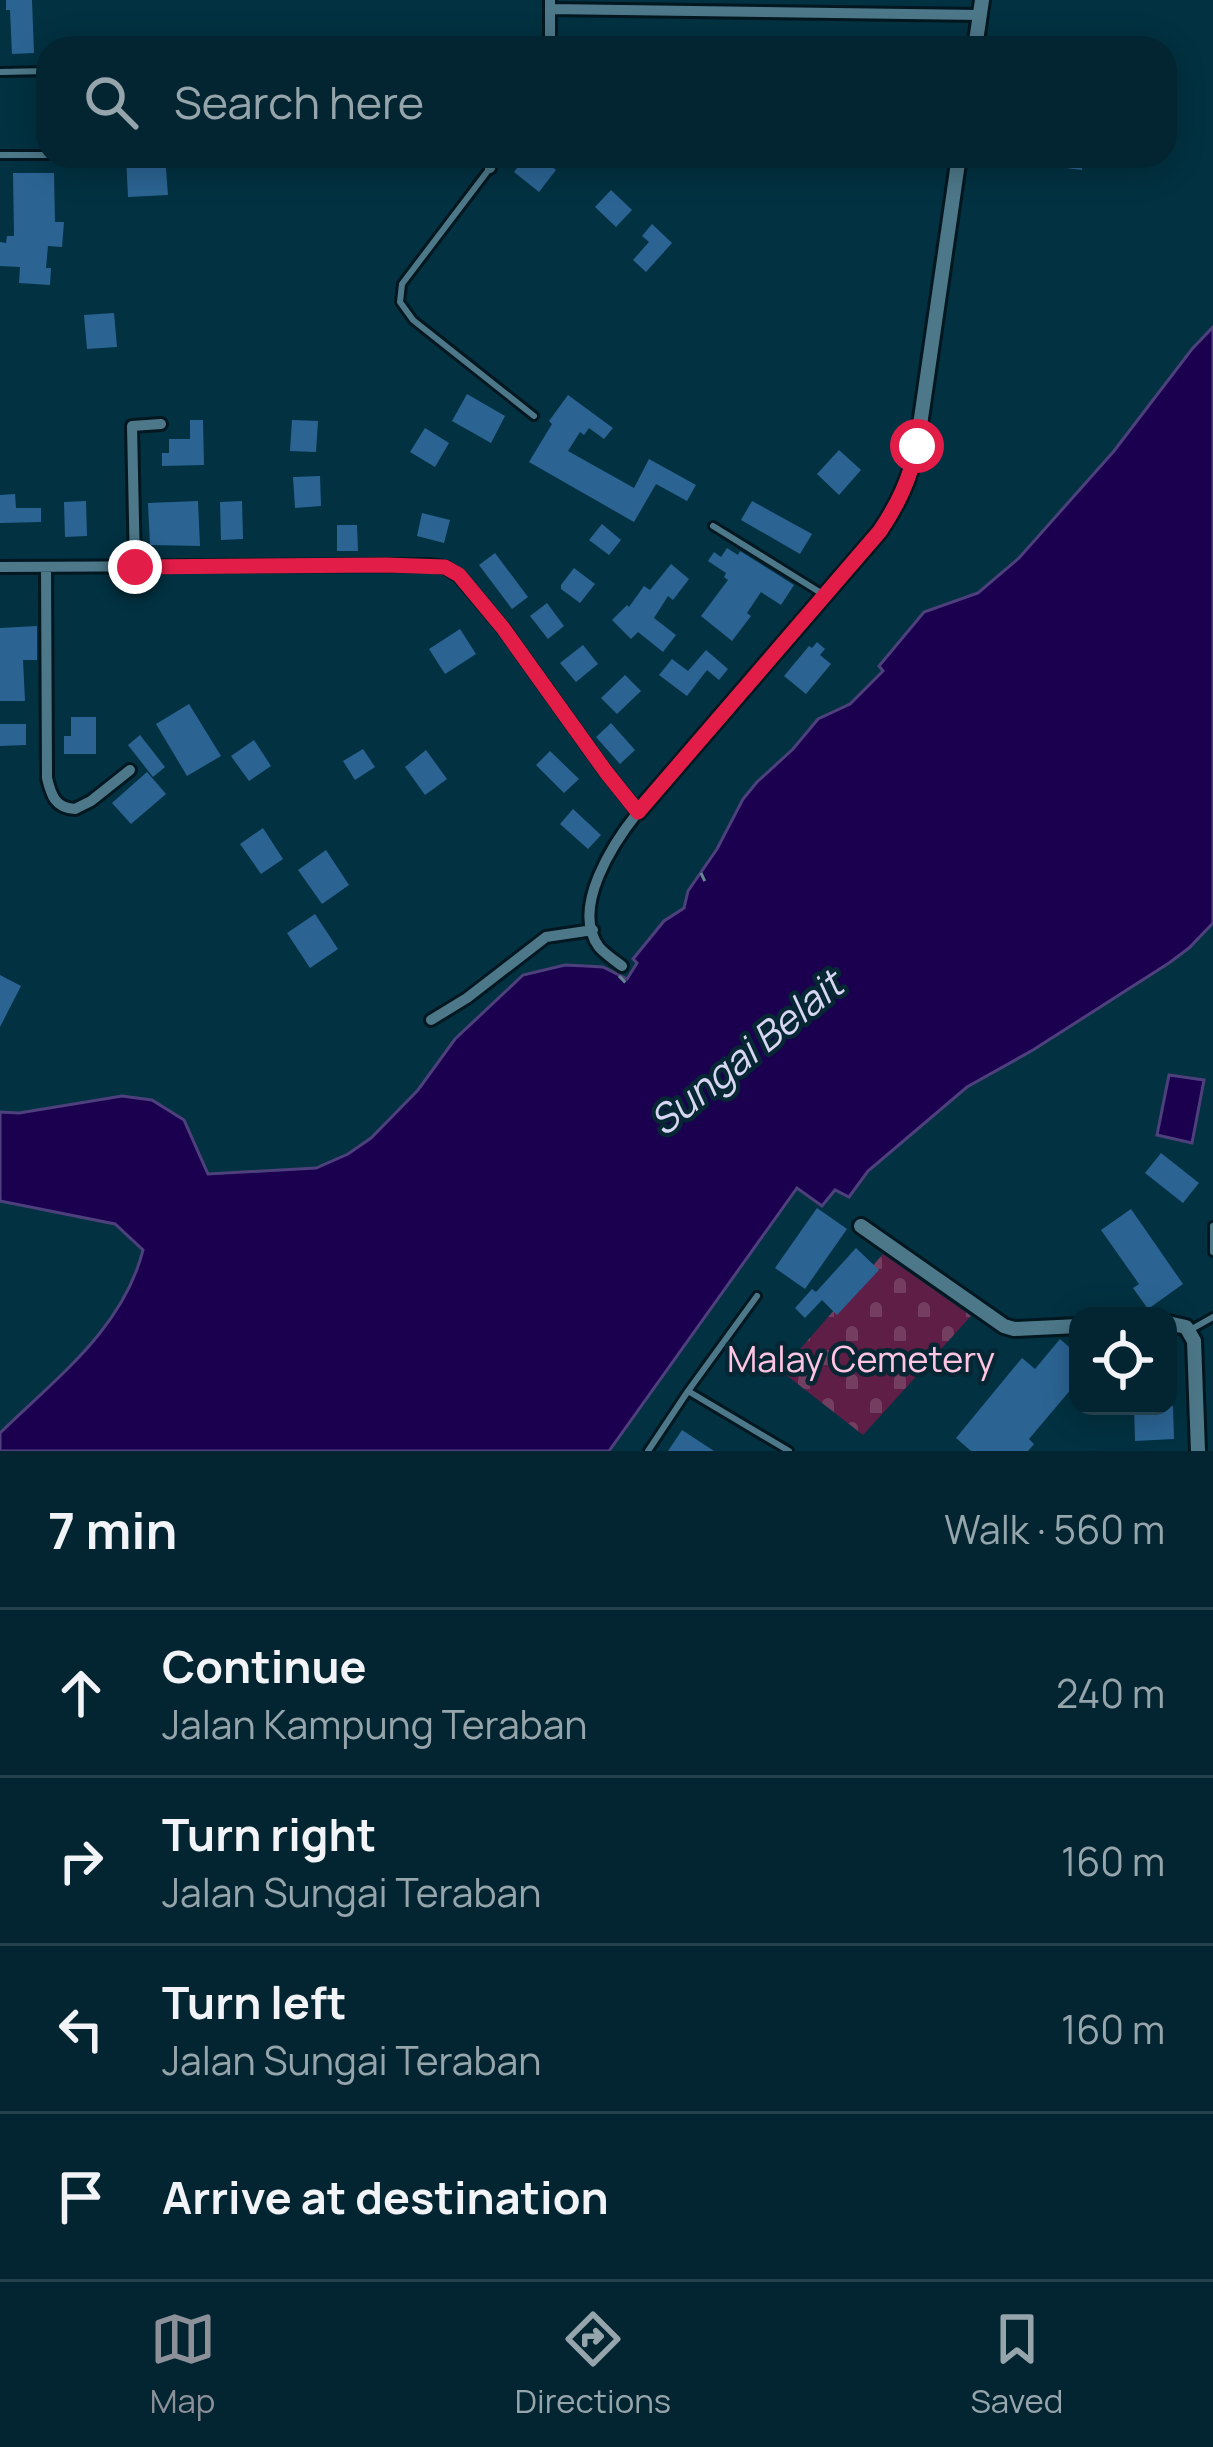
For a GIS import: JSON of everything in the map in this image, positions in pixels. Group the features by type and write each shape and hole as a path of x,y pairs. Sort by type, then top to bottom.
{"street":[{"path":"550,36 550,5 981,8"},
{"path":"620,970 592,930 593,893 619,836 880,531 911,476 957,168"},
{"path":"135,567 132,426 161,424"},
{"path":"0,567 445,567 459,575 503,628 638,812"},
{"path":"46,567 47,778 51,794 58,805 75,809 130,770"},
{"path":"431,1020 546,937 592,930"},
{"path":"861,1226 1004,1326 1069,1326"},
{"path":"1177,1324 1190,1330 1194,1341 1198,1451"}],"lane":[{"path":"0,72 36,71"},
{"path":"0,155 36,154"},
{"path":"488,168 402,284 400,302 413,320 534,416"},
{"path":"713,526 824,595"},
{"path":"1213,1226 1213,1252"},
{"path":"648,1451 757,1296"},
{"path":"1190,1330 1213,1317"},
{"path":"688,1391 789,1451"}],"path":[{"path":"700,873 707,886"},
{"path":"620,970 630,987"}],"green space":[{"name":"Malay Cemetery","path":"883,1254 971,1316 863,1435 781,1371"}],"water":[{"name":"Sungai Belait","path":"1213,327 1213,923 1189,948 1033,1050 967,1087 868,1171 849,1197 835,1190 822,1206 797,1188 609,1451 0,1451 0,1433 104,1328 143,1250 115,1224 0,1201 0,1112 122,1096 152,1100 184,1120 208,1174 316,1168 371,1138 418,1090 455,1039 523,975 565,965 603,967 627,979 637,963 633,959 664,921 684,908 688,891 757,782 818,719 850,704 883,671 879,666 924,612 978,593 1019,558 1114,451"},
{"path":"1169,1075 1204,1080 1192,1143 1157,1135"}],"building":[{"path":"6,0 32,0 34,53 12,54"},
{"path":"127,168 166,168 168,195 128,197"},
{"path":"517,168 556,170 539,192 514,172"},
{"path":"13,173 54,173 55,222 64,222 62,247 48,246 50,285 19,283 20,267 0,266 0,242 14,236"},
{"path":"611,190 632,210 616,227 595,207"},
{"path":"652,224 672,243 646,272 633,260 649,242 642,236"},
{"path":"114,313 117,347 87,349 84,315"},
{"path":"467,394 505,416 491,443 452,421"},
{"path":"568,395 613,428 604,439 589,428 584,435 580,432 568,451 634,488 649,459 696,485 687,501 656,484 634,522 529,462"},
{"path":"190,420 203,420 204,465 162,466 169,439 190,439"},
{"path":"292,420 318,421 316,452 290,451"},
{"path":"425,428 449,443 435,467 410,452"},
{"path":"839,450 861,470 839,495 817,474"},
{"path":"320,476 321,506 295,508 293,477"},
{"path":"15,494 16,508 41,508 41,522 0,523 0,495"},
{"path":"86,501 87,536 65,537 64,502"},
{"path":"198,501 200,546 150,545 148,503"},
{"path":"242,501 243,539 221,540 220,502"},
{"path":"752,501 812,534 800,554 741,520"},
{"path":"422,513 450,520 444,543 417,536"},
{"path":"602,524 621,540 609,555 589,540"},
{"path":"337,525 357,525 358,551 337,551"},
{"path":"727,548 738,555 740,551 794,585 781,605 761,592 747,613 751,616 732,641 701,616 728,580 726,573 708,561 714,552 721,557"},
{"path":"495,553 528,597 512,609 479,565"},
{"path":"671,564 689,579 673,600 668,596 654,618 676,635 663,652 638,632 631,639 612,620 644,586 650,590"},
{"path":"574,568 595,584 580,603 561,589"},
{"path":"547,603 564,626 548,639 530,616"},
{"path":"37,626 37,660 23,660 25,701 0,701 0,628"},
{"path":"460,629 476,654 445,674 429,649"},
{"path":"817,642 825,649 820,655 831,664 806,694 784,676"},
{"path":"583,645 598,664 576,682 560,663"},
{"path":"706,650 728,669 719,680 707,670 687,696 659,675 672,659 688,671"},
{"path":"625,675 641,691 617,714 601,698"},
{"path":"189,704 221,756 187,776 156,724"},
{"path":"71,717 96,717 96,754 64,754"},
{"path":"611,723 635,750 620,764 596,737"},
{"path":"0,724 26,724 26,745 0,746"},
{"path":"140,735 165,767 153,777 128,745"},
{"path":"254,740 271,766 249,781 231,756"},
{"path":"363,749 375,767 355,780 343,761"},
{"path":"426,750 447,779 425,795 405,767"},
{"path":"550,751 579,779 564,793 536,765"},
{"path":"147,772 166,794 131,824 112,803"},
{"path":"573,809 601,835 588,849 560,824"},
{"path":"263,828 283,859 261,874 240,844"},
{"path":"326,850 349,885 322,904 298,870"},
{"path":"315,914 338,949 310,968 287,933"},
{"path":"0,975 21,986 0,1027"},
{"path":"1161,1153 1199,1183 1183,1203 1145,1173"},
{"path":"817,1208 847,1229 805,1289 775,1268"},
{"path":"1131,1209 1183,1284 1147,1307 1133,1288 1139,1284 1101,1230"},
{"path":"856,1248 879,1270 837,1315 822,1300 805,1318 795,1308"},
{"path":"1060,1339 1069,1347 1069,1392 1029,1439 1034,1444 1028,1451 971,1451 956,1438 1022,1358 1035,1369"},
{"path":"1134,1415 1173,1415 1174,1439 1135,1441"},
{"path":"682,1430 714,1451 668,1451"}],"route":[{"path":"135,567 445,567 459,575 503,628 638,812 880,531 911,476 917,446"}]}
